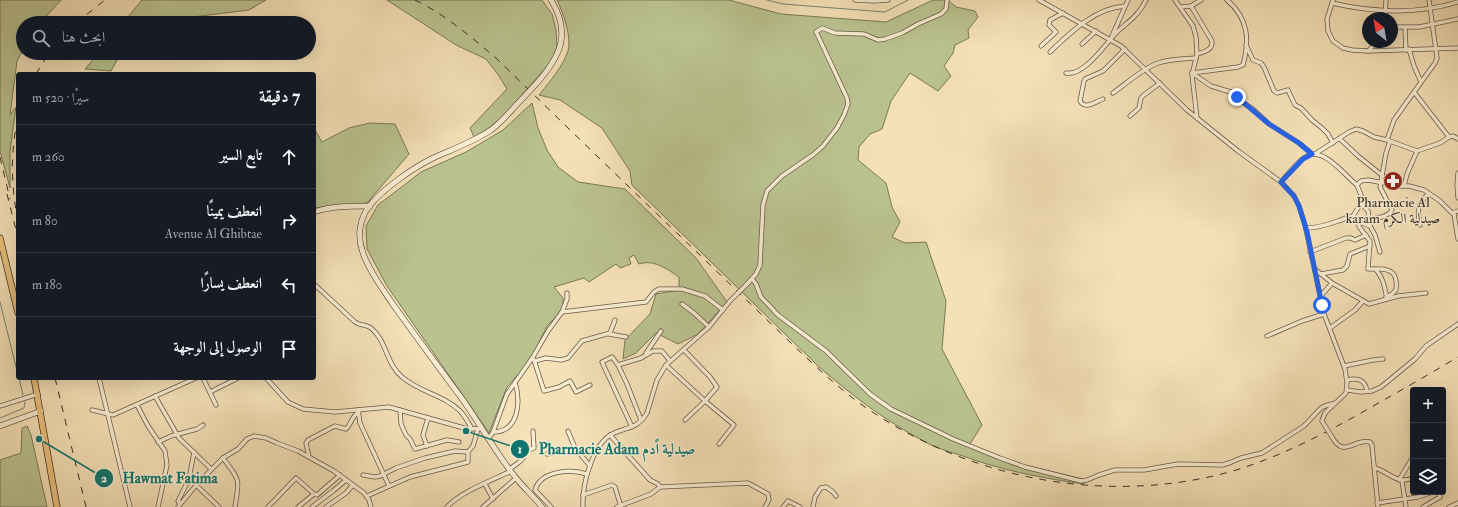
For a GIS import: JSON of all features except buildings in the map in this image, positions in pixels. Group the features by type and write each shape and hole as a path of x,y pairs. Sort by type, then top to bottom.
{"main road":[{"path":"0,238 16,305"},
{"path":"34,380 57,507"}],"street":[{"path":"551,0 559,17 561,26 561,44 554,62 500,123 470,142 414,169 383,193 370,206 362,218 360,246 363,255 385,293 480,429 489,438 510,470 516,478 539,499 552,507"},
{"path":"855,0 888,0"},
{"path":"583,507 583,495 587,474 598,450 610,435 632,427 641,420 647,413 657,380 666,365 709,327 730,301 756,274 760,265 763,205 767,191 782,176 818,151 837,128 847,107 847,98 816,32 817,30 822,28 835,33 864,34 878,40 885,39 902,33 941,14 946,9 947,0"},
{"path":"1039,0 1111,39 1125,49 1197,118 1238,151 1281,182 1296,201 1306,228 1324,314 1344,366 1347,380 1347,390 1343,397 1334,403 1323,415 1322,420 1336,444 1342,447 1349,447 1363,441 1370,442 1373,448 1378,505 1424,495"},
{"path":"1111,39 1128,0"},
{"path":"1066,73 1076,73 1102,51 1122,27 1138,15 1146,0"},
{"path":"1175,0 1195,31 1197,42 1196,56 1192,73 1197,118"},
{"path":"1180,7 1191,6 1202,0"},
{"path":"1192,73 1241,66 1243,63 1247,34 1238,12 1227,0"},
{"path":"1386,0 1386,12 1350,7 1333,1 1327,19 1329,35 1333,41 1343,48 1368,51 1458,48"},
{"path":"1369,219 1380,217 1392,211 1392,207 1380,190 1380,185 1382,182 1388,141 1394,120 1435,63 1437,55 1429,0"},
{"path":"1398,12 1430,9 1458,2"},
{"path":"1050,52 1081,24 1105,10 1125,6"},
{"path":"1112,93 1146,70 1162,62 1196,56 1209,49 1212,40 1191,6"},
{"path":"1041,46 1056,32 1049,25 1050,20 1063,14"},
{"path":"1398,28 1433,25 1458,19"},
{"path":"1404,28 1408,50 1421,82"},
{"path":"1082,44 1096,31"},
{"path":"1246,45 1253,60 1261,63 1264,67 1276,92 1280,93 1287,89 1295,105 1301,108 1322,128 1328,134 1333,143"},
{"path":"1368,51 1371,48"},
{"path":"1103,99 1087,106 1083,106 1080,101 1084,81 1085,79 1103,71 1125,49"},
{"path":"1192,73 1211,86 1234,93 1239,100 1269,124 1299,143 1313,154 1327,158 1357,184 1363,197 1362,204 1353,216 1314,228 1306,228"},
{"path":"1130,116 1139,108 1141,98 1160,83"},
{"path":"1414,92 1449,137"},
{"path":"1281,182 1303,159 1340,139 1353,130 1359,129 1374,137 1417,151 1440,143 1449,137 1453,136 1458,139"},
{"path":"1340,139 1383,176"},
{"path":"1404,186 1407,174 1417,151"},
{"path":"1458,173 1458,198"},
{"path":"1357,184 1363,180 1424,190 1440,201 1452,214 1454,214 1458,240"},
{"path":"1420,225 1418,206 1428,194"},
{"path":"1362,204 1368,211 1370,226 1375,235 1380,252"},
{"path":"316,211 345,206 370,206"},
{"path":"1454,214 1458,211"},
{"path":"1353,216 1370,241 1368,269 1387,269 1394,274 1396,290 1387,298"},
{"path":"1357,221 1370,226"},
{"path":"1310,252 1346,238 1356,240 1366,235"},
{"path":"1321,274 1343,270 1347,266 1350,254 1370,246"},
{"path":"1315,269 1332,283 1369,304 1387,298 1426,293"},
{"path":"1376,269 1381,276 1387,298"},
{"path":"752,279 762,297 778,315 826,351 870,394 891,409 953,439 1000,458 1026,467 1081,480 1087,480 1115,470 1144,470 1178,464 1229,463 1240,458 1262,453 1304,426 1321,408 1334,403"},
{"path":"1320,297 1332,283"},
{"path":"316,286 354,322 360,325 369,326 375,331 386,350 392,366 401,377 414,386 444,400 456,408 472,429"},
{"path":"562,312 646,302 654,292 659,289 682,289 700,294 723,310"},
{"path":"489,438 493,432 507,394 534,359 548,331 562,312 567,299 567,293"},
{"path":"1330,328 1355,310 1363,301"},
{"path":"682,304 709,327"},
{"path":"1267,336 1302,321 1324,314"},
{"path":"608,334 611,331 615,320"},
{"path":"1347,390 1355,392 1367,391 1382,387 1415,359 1426,346 1458,324"},
{"path":"646,354 661,331"},
{"path":"534,359 546,358 561,360 568,358 582,341 608,334 626,337"},
{"path":"618,365 629,362 655,350 662,351 670,361"},
{"path":"684,350 716,385 716,388 705,401 685,420"},
{"path":"632,427 602,362 612,357 618,365 641,420"},
{"path":"534,359 544,391 559,387 570,381 576,392 590,385"},
{"path":"1344,366 1370,360 1383,359"},
{"path":"666,365 734,425 719,444"},
{"path":"1347,380 1356,378 1362,380 1367,391"},
{"path":"99,380 130,507"},
{"path":"182,380 184,384"},
{"path":"92,410 108,415 116,414 191,380"},
{"path":"204,380 216,405"},
{"path":"210,392 234,380"},
{"path":"268,380 288,402 303,409 330,412 358,411 389,407 472,429 480,429"},
{"path":"493,432 505,430 514,420 518,402 515,382"},
{"path":"0,406 38,394"},
{"path":"155,396 176,435 211,469"},
{"path":"137,405 158,442 165,449 167,461 158,507"},
{"path":"400,410 401,424 406,435 412,441 415,449 447,440 459,442"},
{"path":"0,426 41,411"},
{"path":"309,457 307,445 308,440 333,427 338,426 347,428 353,416 358,411"},
{"path":"358,411 360,422 389,486"},
{"path":"427,446 422,435 428,418"},
{"path":"158,442 182,432 197,429 203,425"},
{"path":"367,496 410,477 468,462 468,452 473,446 480,429"},
{"path":"446,507 454,500 510,470 523,459 526,451 534,448 533,431"},
{"path":"568,432 575,448 590,466"},
{"path":"610,435 650,480 658,484 660,487"},
{"path":"179,506 196,485 222,458 238,449 247,439 254,436 266,438 277,444 292,448 340,475 352,486 367,496 371,507"},
{"path":"547,454 575,448"},
{"path":"363,474 375,477 425,458 455,451 468,452"},
{"path":"179,506 179,498 189,479 194,452"},
{"path":"222,458 238,478 235,507"},
{"path":"1406,507 1400,480 1412,459"},
{"path":"1375,468 1380,469 1400,480 1407,481 1410,480"},
{"path":"542,507 535,488 544,478 550,475 571,471 587,474"},
{"path":"298,507 314,494 317,495 320,493 340,475"},
{"path":"268,507 296,478 314,494"},
{"path":"482,507 516,478"},
{"path":"312,507 346,480"},
{"path":"583,495 612,485 615,487 620,507 651,494 660,487 748,483 768,494 769,500 765,507"},
{"path":"485,484 493,499"},
{"path":"196,485 219,507"},
{"path":"326,507 346,493 352,486"},
{"path":"813,507 815,497 821,488 826,487 836,496"},
{"path":"1423,507 1440,497 1439,495"},
{"path":"783,507 788,501 799,507"},
{"path":"1449,507 1458,503"}],"green space":[{"path":"0,0 61,0 46,16 16,16 16,60 18,60 10,115 16,107 10,151 10,188 0,151"},
{"path":"142,0 266,0 249,10 200,16 129,16"},
{"path":"387,0 542,0 552,14 556,30 557,47 551,62 503,116 489,128 474,137 470,128 507,89 499,76 486,59 456,45"},
{"path":"557,0 729,0 781,14 886,22 933,0 948,0 956,7 975,11 978,17 968,30 969,38 955,45 953,53 944,66 951,76 938,91 910,73 891,101 882,129 870,134 859,147 858,160 886,183 892,207 900,222 892,237 905,243 926,242 946,301 942,349 982,425 970,444 973,447 1024,465 1083,479 1084,484 1005,469 931,445 873,410 819,367 632,185 630,171 602,128 560,100 539,95 559,69 569,46 568,32"},
{"path":"93,60 117,60 111,71 85,69"},
{"path":"532,103 538,128 547,150 558,167 578,182 625,189 696,258 727,302 698,334 678,344 656,333 636,353 623,359 625,340 650,314 656,294 679,290 679,277 665,268 655,264 639,264 634,255 629,258 631,264 620,268 616,264 589,282 584,278 554,287 563,298 563,306 558,315 547,326 530,361 507,387 489,433 387,286 367,249 366,226 378,205 421,172 466,152 503,130"},
{"path":"370,123 395,124 409,154 367,203 316,208 316,132 322,142 349,128"},
{"path":"27,426 31,435 47,507 0,507 0,460 21,453 22,428"}],"waterway":[{"path":"767,0 783,4 885,12 908,0"},
{"path":"0,302 16,367"},
{"path":"19,380 23,395"},
{"path":"0,418 24,408 25,402"}],"railway":[{"path":"85,16 105,0"},
{"path":"415,0 448,19 497,59 817,368 845,392 865,407 906,432 949,453 995,469 1042,480 1090,485 1138,486 1186,481 1233,471 1269,458 1319,436 1458,357"},
{"path":"37,72 45,60"},
{"path":"16,127 12,170 16,208"},
{"path":"0,157 10,199"},
{"path":"7,194 16,230"},
{"path":"55,380 86,507"}],"place":[{"name":"Pharmacie Al karam صيدلية الكرم","path":"1393,181"},
{"name":"Pharmacie Adam صيدلية اًدم","path":"466,431"},
{"name":"Hawmat Fatima","path":"39,439"}],"route":[{"path":"1237,97 1269,124 1299,143 1312,154 1306,156 1281,182 1294,196 1299,206 1307,232 1322,305"}]}
